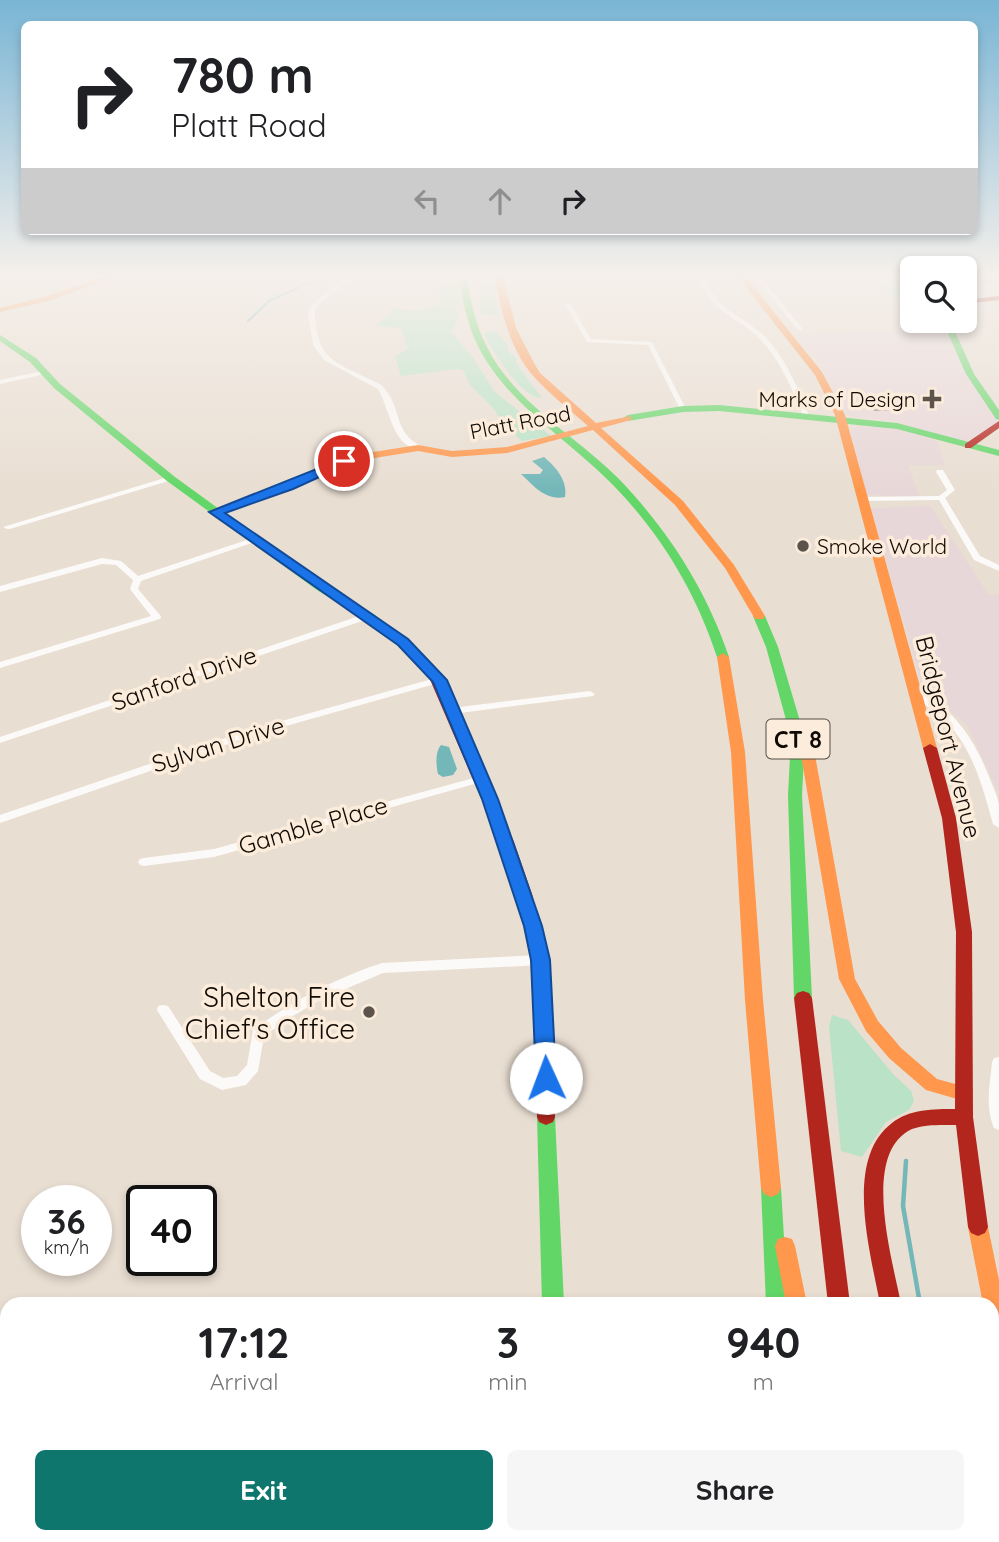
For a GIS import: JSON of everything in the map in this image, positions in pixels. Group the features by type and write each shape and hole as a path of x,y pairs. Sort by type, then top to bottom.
{"main road":[{"path":"15,348 33,360 43,373 171,479 321,588 368,616 403,642 439,680 481,779 524,894 540,960 553,1297"},
{"name":"CT 8","path":"481,348 493,371 514,394 596,462 630,498 678,561 712,622 724,659 736,727 766,1141 796,1297"},
{"name":"CT 8","path":"518,348 537,375 680,503 730,567 759,616 772,647 798,738 795,795 802,993 838,1297"},
{"name":"Bridgeport Avenue","path":"798,348 831,394 841,422 948,818 961,892 964,932 964,1117 978,1230 992,1297"},
{"path":"958,348 970,374 999,417"},
{"name":"Platt Road","path":"215,512 289,487 344,461 418,448 462,454 538,443 613,421 683,409 731,409 906,428 999,453"},
{"path":"968,446 999,424"},
{"path":"798,738 807,755 847,979 872,1026 895,1054 932,1085 964,1093"},
{"path":"890,1297 871,1191 878,1149 893,1133 910,1122 930,1116 964,1117"},
{"path":"766,1141 776,1245 777,1297"}],"street":[{"path":"317,348 326,359 381,388 398,431 407,443 418,448"},
{"path":"652,348 683,409"},
{"path":"769,348 779,361 807,418"},
{"path":"0,382 43,373"},
{"path":"862,502 942,501 951,490 940,472"},
{"path":"7,527 171,479"},
{"path":"942,501 977,558 999,568"},
{"path":"137,579 256,540"},
{"path":"0,589 102,561 118,563 137,579"},
{"path":"0,665 157,617 134,589 137,579"},
{"name":"Sanford Drive","path":"0,740 368,616"},
{"name":"Sylvan Drive","path":"0,819 212,745 439,680"},
{"path":"452,711 590,694"},
{"path":"916,696 926,699 957,725 971,747 997,806 999,824"},
{"name":"Gamble Place","path":"144,862 214,853 481,779"},
{"path":"163,1010 205,1075 222,1084 241,1081 253,1066 258,1034 275,1020 358,976 394,967 540,960"},
{"path":"999,1062 995,1106 999,1124"}],"shaded area":[{"path":"806,348 956,348 996,416 997,423 966,442 892,421 847,416 820,365"},
{"path":"860,425 898,428 936,438 945,465 908,465 920,497 867,495 850,431"},
{"path":"930,506 989,595 999,595 999,794 967,725 929,694 921,681 870,508"}],"green space":[{"path":"465,348 495,392 551,436 522,441 502,423 495,410 470,385 463,370 401,376 395,356 408,349"},
{"path":"493,348 508,348 542,398 526,391"},
{"path":"832,1015 848,1020 893,1074 911,1091 914,1101 909,1110 886,1122 862,1157 841,1151 829,1027"}],"water":[{"path":"544,457 560,475 565,485 565,497 545,494 521,474 540,474 543,470 532,461"},
{"path":"441,745 449,747 457,769 453,775 443,777 438,774 436,763"}],"building":[{"path":"889,400 897,410 874,411 867,402"}],"waterway":[{"path":"906,1161 903,1206 919,1297"}],"traffic: fast":[{"path":"16,348 33,360 57,386 171,479 321,588 368,616 403,642 434,675"},
{"path":"483,348 497,372 516,393 612,478 648,518 692,584 715,632 723,657"},
{"path":"958,348 970,374 999,417"},
{"path":"628,418 683,409 719,408 897,426 999,453"},
{"path":"759,616 772,647 798,738 795,795 803,998"},
{"path":"546,1117 553,1297"},
{"path":"771,1188 777,1297"}],"traffic: slow":[{"path":"520,348 537,375 679,503 730,567 759,616"},
{"path":"798,348 819,374 840,415 930,748"},
{"path":"215,512 360,457 418,448 452,454 507,450 628,418"},
{"path":"723,657 738,752 754,1000 771,1188"},
{"path":"801,744 808,755 847,979 872,1026 895,1053 932,1085 964,1093"},
{"path":"978,1227 992,1297"},
{"path":"785,1246 796,1297"}],"traffic: jam":[{"path":"968,446 999,424"},
{"path":"434,675 507,842 524,894 540,960 546,1117"},
{"path":"930,748 949,818 964,932 964,1117 978,1227"},
{"path":"803,998 838,1297"},
{"path":"890,1297 874,1212 876,1164 884,1144 897,1129 912,1121 964,1117"}],"place":[{"name":"Marks of Design","path":"932,399"},
{"name":"Smoke World","path":"803,546"},
{"name":"Shelton Fire Chief's Office","path":"369,1012"}],"route":[{"path":"344,461 289,487 215,512 321,588 368,616 403,642 439,680 507,842 533,926 540,960 546,1078"}]}
